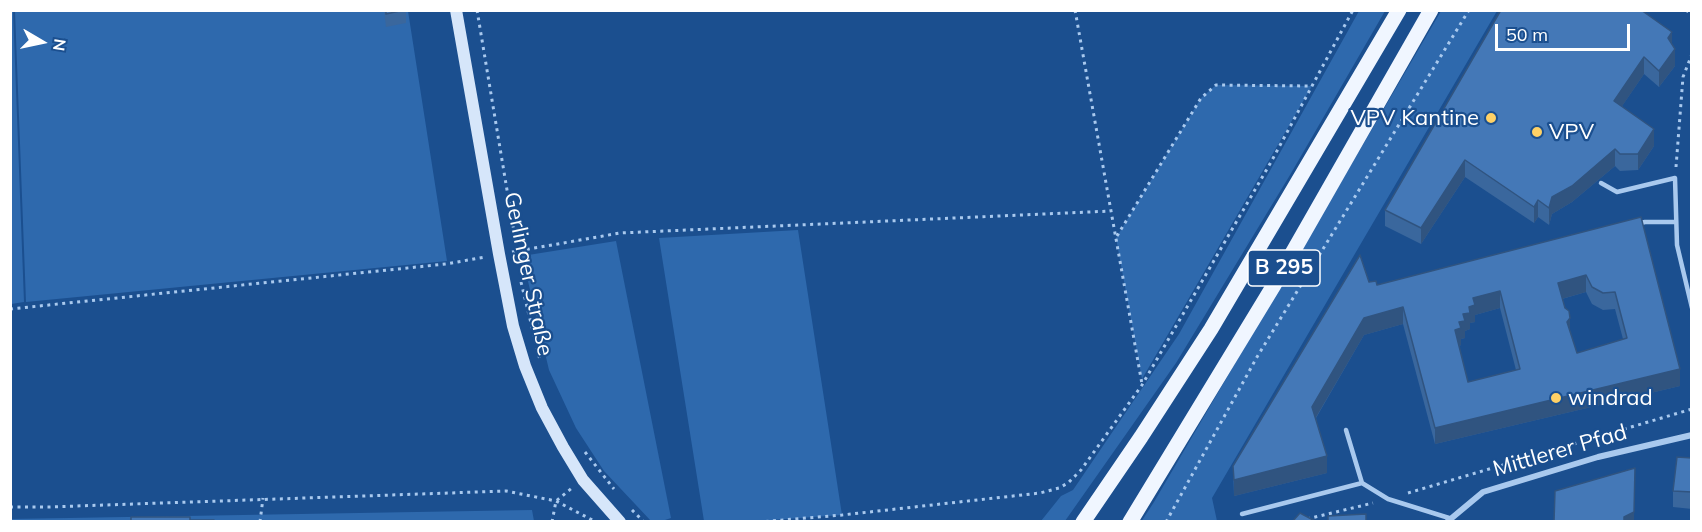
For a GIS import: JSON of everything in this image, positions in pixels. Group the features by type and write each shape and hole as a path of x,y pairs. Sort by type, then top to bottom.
{"main road":[{"name":"Gerlinger Straße","path":"456,10 499,254 513,326 525,366 542,408 583,480 620,522"},
{"name":"B 295","path":"1083,522 1211,329 1399,10"},
{"name":"B 295","path":"1130,522 1274,285 1431,10"}],"street":[{"name":"Mittlerer Pfad","path":"1448,520 1483,492 1598,457 1692,435"}],"lane":[{"path":"1601,183 1617,192 1675,178 1677,245 1692,308"},
{"path":"1634,225 1645,222 1676,222"},
{"path":"1346,430 1362,483 1388,499 1448,520"},
{"path":"1242,514 1362,483"}],"path":[{"path":"477,10 519,272 541,360"},
{"path":"1076,10 1142,385"},
{"path":"758,522 1028,494 1059,488 1068,483 1081,470 1142,385 1228,237 1353,10"},
{"path":"1166,522 1257,357 1469,10"},
{"path":"1686,10 1692,15"},
{"path":"1675,178 1683,76 1692,54"},
{"path":"1116,238 1201,98 1216,85 1312,86"},
{"path":"10,309 446,264 620,233 1111,211"},
{"path":"1296,522 1388,499 1692,409"},
{"path":"581,445 598,471 620,497"},
{"path":"552,522 556,501 583,480"},
{"path":"10,507 506,490 556,501 596,522"},
{"path":"260,522 263,498"},
{"path":"627,506 644,522"}],"shaded area":[{"path":"13,10 24,302 11,304 10,11"},
{"path":"15,11 408,11 447,261 26,302"},
{"path":"1359,11 1385,11 1290,175 1176,363 1065,521 1041,521 1061,496 1073,490 1179,334"},
{"path":"1441,11 1497,11 1212,498 1217,521 1141,522 1154,502"},
{"path":"1216,85 1312,86 1142,379 1116,238 1201,98"},
{"path":"798,230 842,515 758,521 704,521 659,238"},
{"path":"616,241 671,518 662,521 651,521 604,471 576,428 549,370 522,256"},
{"path":"532,510 534,521 11,522 10,519"}],"building":[{"path":"386,10 404,10 386,14"},
{"name":"VPV","path":"1501,10 1641,10 1672,32 1668,38 1675,49 1659,71 1644,57 1614,101 1654,129 1638,154 1620,154 1615,149 1572,186 1552,197 1549,208 1538,200 1534,207 1465,160 1421,228 1385,210"},
{"path":"1641,217 1680,369 1435,428 1403,307 1364,318 1312,407 1327,456 1234,480 1233,466 1360,255 1369,282 1376,281 1377,285","holes":["1586,275 1592,287 1603,293 1615,292 1627,338 1577,353 1567,322 1570,318 1569,311 1565,308 1558,283","1500,291 1520,369 1468,382 1455,330 1461,328 1459,322 1465,321 1463,314 1470,313 1469,307 1475,305 1473,298"]},
{"path":"1677,457 1692,458 1692,492 1673,491"},
{"path":"1635,468 1634,512 1624,517 1624,522 1554,522 1555,491"},
{"path":"1300,513 1317,522 1292,522"},
{"path":"1366,514 1366,522 1328,522 1328,516"},
{"path":"131,517 190,517 190,520 214,520 214,522 131,522"}],"place":[{"name":"VPV Kantine","path":"1491,118"},
{"name":"VPV","path":"1537,132"},
{"name":"windrad","path":"1556,398"}]}
